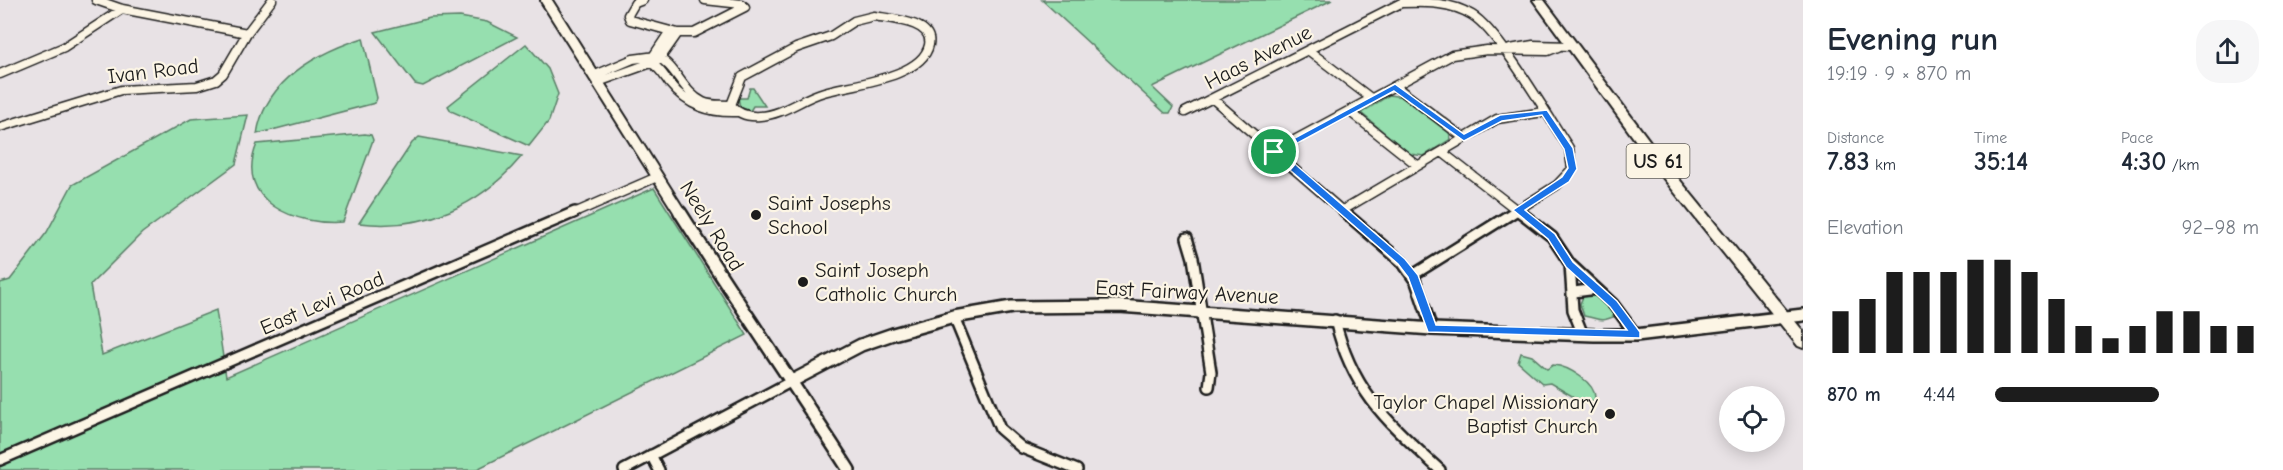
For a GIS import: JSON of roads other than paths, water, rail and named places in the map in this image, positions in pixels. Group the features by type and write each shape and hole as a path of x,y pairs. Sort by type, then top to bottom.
{"highway":[{"name":"US 61","path":"1538,0 1564,46 1803,342"}],"street":[{"path":"96,0 122,9 232,32 247,33"},
{"name":"Ivan Road","path":"0,127 121,90 198,86 208,83 223,74 247,33 272,0"},
{"name":"Neely Road","path":"546,0 753,328 792,381 849,470"},
{"path":"643,0 631,8 628,15 630,20 674,32 694,33 708,28 745,7 741,4 705,0"},
{"name":"Haas Avenue","path":"1185,112 1401,3 1418,0 1448,1"},
{"path":"1413,275 1565,179 1572,169 1569,148 1506,49 1482,21 1448,1"},
{"path":"0,74 35,62 72,44 94,32 122,9"},
{"path":"661,57 702,102 731,105 743,115 770,115 818,94 893,74 921,61 930,49 930,37 919,27 895,20 874,16 859,19 831,36 796,48 742,77 736,87 731,105"},
{"path":"653,61 674,32"},
{"path":"596,79 661,57 674,32"},
{"path":"1274,152 1456,54 1506,49 1548,51 1564,46"},
{"path":"1308,50 1372,99"},
{"path":"653,61 668,81 699,110 737,112"},
{"path":"668,81 678,78"},
{"path":"1395,87 1464,138"},
{"path":"1212,99 1398,258 1413,275 1432,329"},
{"path":"1349,111 1418,165"},
{"path":"1342,210 1500,118 1544,112"},
{"path":"1442,152 1552,237 1570,264 1620,310 1636,335"},
{"name":"East Levi Road","path":"0,460 657,177"},
{"path":"1187,238 1211,372 1209,387"},
{"path":"1570,264 1574,292 1573,310 1583,335"},
{"path":"1574,292 1596,289"},
{"name":"East Fairway Avenue","path":"624,470 861,345 954,318 1012,307 1119,306 1335,320 1432,329 1583,335 1636,335 1803,315"},
{"path":"954,318 1000,429 1022,448 1077,470"},
{"path":"1335,320 1343,357 1365,395 1440,470"},
{"path":"651,455 659,470"}],"place":[{"name":"Saint Josephs School","path":"756,215"},
{"name":"Saint Joseph Catholic Church","path":"803,282"},
{"name":"Taylor Chapel Missionary Baptist Church","path":"1610,414"}]}
